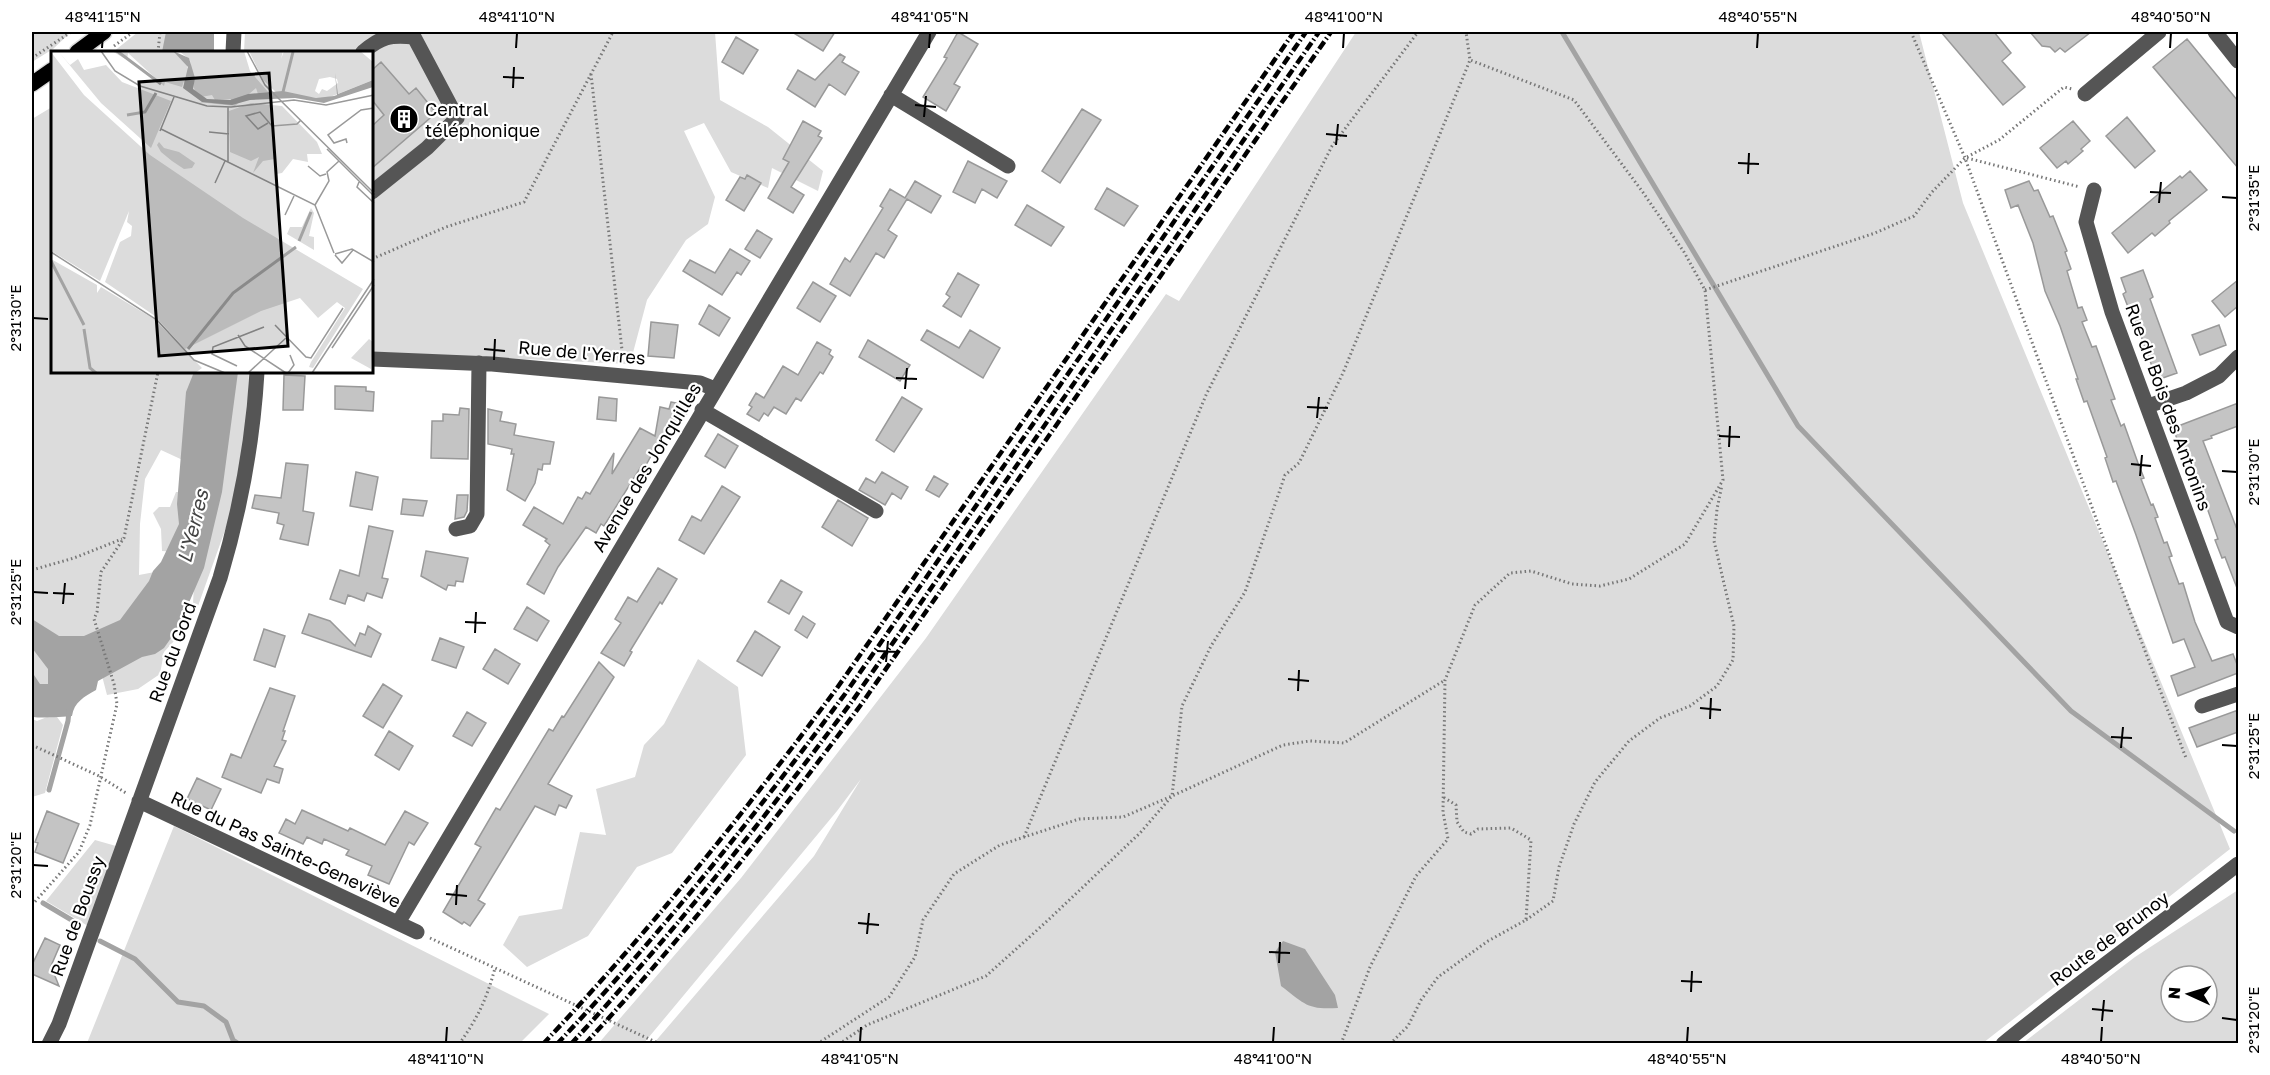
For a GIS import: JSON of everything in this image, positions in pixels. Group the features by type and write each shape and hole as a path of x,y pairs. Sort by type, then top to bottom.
{"main road":[{"path":"77,51 98,36"},
{"path":"32,84 51,71"}],"street":[{"path":"233,51 234,32"},
{"name":"Avenue des Jonquilles","path":"398,922 929,32"},
{"path":"2085,94 2158,32"},
{"path":"2215,32 2238,61"},
{"path":"364,51 376,41 391,35 416,34 458,118 427,148 374,190"},
{"path":"891,95 1008,166"},
{"name":"Rue du Bois des Antonins","path":"2094,190 2086,222 2112,312 2227,622 2238,627"},
{"path":"2148,406 2186,393 2219,376 2238,357"},
{"name":"Rue de l'Yerres","path":"374,359 479,363 700,383 715,389"},
{"path":"456,529 470,525 477,514 479,363"},
{"name":"Rue du Gord","path":"139,801 220,578 233,533 242,493 257,374"},
{"path":"702,410 876,510"},
{"path":"2202,706 2238,694"},
{"name":"Rue du Pas Sainte-Geneviève","path":"139,801 417,932"},
{"name":"Rue de Boussy","path":"49,1044 59,1024 139,801"},
{"name":"Route de Brunoy","path":"2003,1044 2049,1006 2238,864"}],"path":[{"path":"32,58 71,32"},
{"path":"121,41 133,32"},
{"path":"158,51 160,32"},
{"path":"374,258 446,227 524,202 613,32"},
{"path":"1024,837 1206,395 1332,146 1418,32"},
{"path":"839,1044 867,1025 986,975 1140,833 1172,796 1182,706 1211,646 1245,592 1286,475 1299,463 1343,373 1470,60 1466,32"},
{"path":"1911,32 1965,158 2125,598 2186,758"},
{"path":"1390,1044 1408,1026 1421,1000 1438,977 1488,941 1526,920 1553,901 1559,867 1574,824 1594,782 1629,741 1659,718 1690,706 1716,686 1733,660 1734,626 1714,541 1717,508 1723,480 1705,290 1684,252 1642,191 1574,100 1470,60"},
{"path":"591,74 625,376"},
{"path":"1705,290 1875,233 1914,216 1932,192 1965,158 1999,140 2064,87 2085,94"},
{"path":"1965,158 2094,190"},
{"path":"32,905 80,852 90,825 99,776 117,704 114,684 94,619 97,612 101,572 124,538 158,374"},
{"path":"1341,1044 1370,967 1416,876 1449,839 1443,812 1445,680 1475,605 1510,573 1531,571 1572,584 1600,586 1629,579 1685,544 1723,480"},
{"path":"32,570 74,558 124,538"},
{"path":"817,1044 889,997 915,957 924,920 954,874 1000,845 1079,819 1123,817 1283,745 1310,741 1344,743 1445,680"},
{"path":"32,745 99,776 139,801"},
{"path":"1443,797 1456,805 1457,822 1464,832 1471,834 1478,829 1511,828 1531,840 1526,920"},
{"path":"417,932 660,1044"},
{"path":"459,1044 486,1001 495,968"}],"shaded area":[{"path":"32,32 71,32 53,49 32,62"},
{"path":"138,32 167,32 169,51 114,51"},
{"path":"245,32 715,32 720,100 768,127 823,171 818,191 772,168 768,188 731,172 704,123 684,131 715,197 708,224 686,240 647,300 630,364 374,352 374,51 244,51"},
{"path":"1356,32 1919,32 1963,203 2230,849 1983,1043 654,1043 814,856 861,779 644,1043 598,1044 741,878 926,638 1166,294 1179,301"},
{"path":"51,108 51,374 195,374 199,377 187,462 161,450 145,479 140,524 139,575 160,571 142,608 84,648 32,632 32,119"},
{"path":"228,374 249,374 248,393 259,411 234,505 198,606 193,603 195,569"},
{"path":"176,492 185,492 174,552 162,551 161,529 153,513 159,507 170,507"},
{"path":"170,628 174,641 164,652 160,674 138,689 107,695 101,672"},
{"path":"32,643 57,660 54,698 32,703"},
{"path":"698,659 738,687 746,755 672,853 637,867 588,936 527,967 503,945 519,916 562,909 580,832 606,835 596,789 635,777 644,745 664,724"},
{"path":"47,717 57,717 63,725 45,793 32,797 32,719 37,721"},
{"path":"174,826 549,1014 520,1043 87,1043"},
{"path":"95,840 116,846 88,926 46,901"},
{"path":"2238,890 2238,1043 2023,1043 2135,957"}],"water":[{"path":"166,32 214,32 214,51 162,51"},
{"path":"193,374 238,374 222,492 204,568 178,628 164,648 155,654 142,657 98,681 96,690 77,703 72,716 32,717 32,672 40,684 48,684 48,669 32,648 32,619 59,636 84,636 120,620 161,562 179,524 177,504 186,392"},
{"path":"1283,941 1305,949 1335,995 1338,1008 1313,1007 1281,986 1275,952"}],"building":[{"path":"792,32 835,32 823,51"},
{"path":"958,32 978,44 954,84 960,87 946,111 923,97 947,58 944,57"},
{"path":"1941,32 1994,32 2011,53 2002,61 2025,87 2003,105"},
{"path":"2030,32 2091,32 2065,52 2060,48 2055,52 2050,47 2042,46"},
{"path":"736,37 758,50 743,74 722,62"},
{"path":"2187,39 2238,101 2238,168 2153,67"},
{"path":"840,54 845,57 842,62 859,72 845,95 829,84 815,107 787,89 798,70 815,80"},
{"name":"Central téléphonique","path":"381,62 409,94 416,88 436,113 374,166 374,124 384,115 374,102 374,68"},
{"path":"1082,109 1101,120 1060,183 1042,171"},
{"path":"2127,117 2155,151 2135,168 2106,136"},
{"path":"803,121 821,131 818,136 822,138 791,187 804,195 793,213 768,198 789,162 783,159"},
{"path":"2073,121 2090,141 2081,149 2083,151 2068,164 2066,161 2057,168 2040,148"},
{"path":"968,161 1007,181 997,198 982,189 975,203 953,192"},
{"path":"2190,171 2207,190 2169,221 2170,223 2155,236 2152,233 2128,253 2112,233 2180,176 2182,178"},
{"path":"747,175 761,183 744,211 726,200 740,177 745,179"},
{"path":"915,181 941,196 931,213 907,199 888,230 897,236 884,258 876,253 850,296 830,284 845,258 850,262 883,208 880,206 890,189 905,198"},
{"path":"2029,181 2034,191 2038,190 2050,217 2053,216 2067,251 2065,252 2071,269 2067,271 2078,308 2082,307 2087,320 2082,322 2092,347 2096,346 2115,399 2111,400 2121,426 2124,424 2144,478 2141,479 2158,517 2155,518 2164,543 2167,542 2172,556 2169,557 2179,584 2183,583 2195,622 2212,661 2233,654 2238,667 2238,673 2178,696 2171,676 2195,667 2184,639 2173,643 2116,481 2113,482 2105,458 2107,457 2087,401 2084,402 2060,326 2045,291 2033,243 2018,205 2011,208 2005,190"},
{"path":"1107,188 1138,206 1124,226 1095,209"},
{"path":"1027,205 1064,227 1051,246 1015,225"},
{"path":"757,230 772,239 760,258 745,249"},
{"path":"730,249 750,261 741,275 737,272 722,295 683,271 690,260 715,273"},
{"path":"2143,270 2153,297 2150,299 2177,373 2157,380 2130,306 2128,307 2123,294 2126,292 2121,278"},
{"path":"958,273 979,285 961,317 943,306 950,297 946,294"},
{"path":"2238,280 2238,306 2225,317 2212,301"},
{"path":"813,282 836,296 820,322 797,308"},
{"path":"709,305 730,318 719,336 699,324"},
{"path":"651,322 678,325 674,358 648,356"},
{"path":"2219,325 2226,345 2200,355 2192,335"},
{"path":"927,330 959,348 970,330 1000,348 983,378 921,340"},
{"path":"868,340 910,365 900,381 859,357"},
{"path":"817,342 831,350 829,354 833,357 823,374 820,372 801,401 796,398 786,414 774,407 768,416 764,413 759,421 747,414 752,407 749,405 756,393 764,398 783,366 798,375"},
{"path":"284,375 305,376 303,410 283,410"},
{"path":"335,386 366,387 366,391 374,392 373,411 335,409"},
{"path":"599,397 617,399 616,421 597,419"},
{"path":"902,397 922,409 894,452 876,440"},
{"path":"671,402 691,406 681,424 673,422 653,456 645,467 642,465 604,526 601,524 596,533 586,527 558,567 544,594 527,584 550,545 545,541 547,539 523,525 534,507 563,524 578,497 582,499 586,492 590,494 614,453 612,474 640,428 655,436 660,407 669,409"},
{"path":"2238,403 2238,426 2203,441 2238,532 2237,588 2225,557 2222,558 2215,540 2218,539 2186,448 2181,450 2173,428"},
{"path":"460,408 469,409 468,459 431,458 432,421 443,421 443,414 459,415"},
{"path":"488,409 502,412 500,421 516,424 514,435 554,442 550,464 543,464 542,470 538,469 535,483 525,501 507,490 514,454 511,454 512,449 488,444"},
{"path":"718,434 738,446 725,468 705,456"},
{"path":"286,463 308,465 303,511 314,513 308,545 280,539 284,525 277,523 279,513 252,508 255,495 281,498"},
{"path":"356,472 378,477 372,510 350,506"},
{"path":"882,472 908,487 901,499 892,493 885,505 859,490 866,478 875,483"},
{"path":"934,476 948,484 939,497 926,490"},
{"path":"722,486 740,497 704,554 679,540 692,516 701,521"},
{"path":"457,495 468,495 467,511 464,517 455,519"},
{"path":"403,499 427,501 423,516 401,514"},
{"path":"838,500 868,518 852,546 822,527"},
{"path":"369,526 393,531 382,578 388,579 382,598 367,593 364,601 348,595 345,604 330,599 340,570 359,576"},
{"path":"426,551 468,558 463,582 456,581 455,586 448,585 446,590 421,576"},
{"path":"658,568 677,579 630,651 632,652 624,666 601,653 621,623 615,619 628,597 637,602"},
{"path":"781,580 802,592 789,614 768,602"},
{"path":"527,607 549,621 537,641 514,629"},
{"path":"309,614 330,621 355,646 360,633 365,635 368,626 381,634 371,657 302,633"},
{"path":"803,616 815,624 807,638 795,630"},
{"path":"264,629 285,636 275,667 254,660"},
{"path":"755,631 780,647 762,676 737,661"},
{"path":"440,638 464,647 456,668 432,660"},
{"path":"495,649 520,664 508,684 483,669"},
{"path":"599,662 614,677 548,784 572,796 566,808 559,805 555,815 535,806 478,900 485,904 470,926 464,922 462,924 443,912 481,847 475,844 496,808 500,810 549,729 553,731 562,716 564,717"},
{"path":"383,684 402,696 383,728 363,716"},
{"path":"270,688 295,696 283,731 285,731 282,740 286,741 274,766 283,769 279,783 267,779 261,793 222,777 231,754 241,758"},
{"path":"2238,710 2238,732 2197,747 2189,728"},
{"path":"467,712 486,723 472,746 453,736"},
{"path":"389,731 413,746 399,770 375,755"},
{"path":"197,778 221,789 211,810 187,799"},
{"path":"302,810 348,831 350,828 385,845 405,811 428,823 414,845 409,842 389,884 368,875 372,866 346,855 349,850 324,839 322,844 307,837 303,844 279,833 286,819 295,824"},
{"path":"47,811 79,824 63,863 35,852 38,843 35,842"},
{"path":"45,938 60,945 51,966 59,986 32,974 32,965"}],"waterway":[{"path":"1562,32 1798,426 2071,711 2234,831"},
{"name":"L'Yerres","path":"49,790 69,711"},
{"path":"43,903 80,925"},
{"path":"100,941 135,959 178,1002 204,1006 226,1022 233,1040 239,1044"}],"railway":[{"path":"543,1044 658,915 767,780 837,688 1294,32"},
{"path":"557,1044 670,917 777,784 845,694 1306,32"},
{"path":"571,1044 716,876 853,700 1319,32"},
{"path":"585,1044 658,962 727,878 860,706 1331,32"}],"place":[{"name":"Central téléphonique","path":"404,119"}]}
